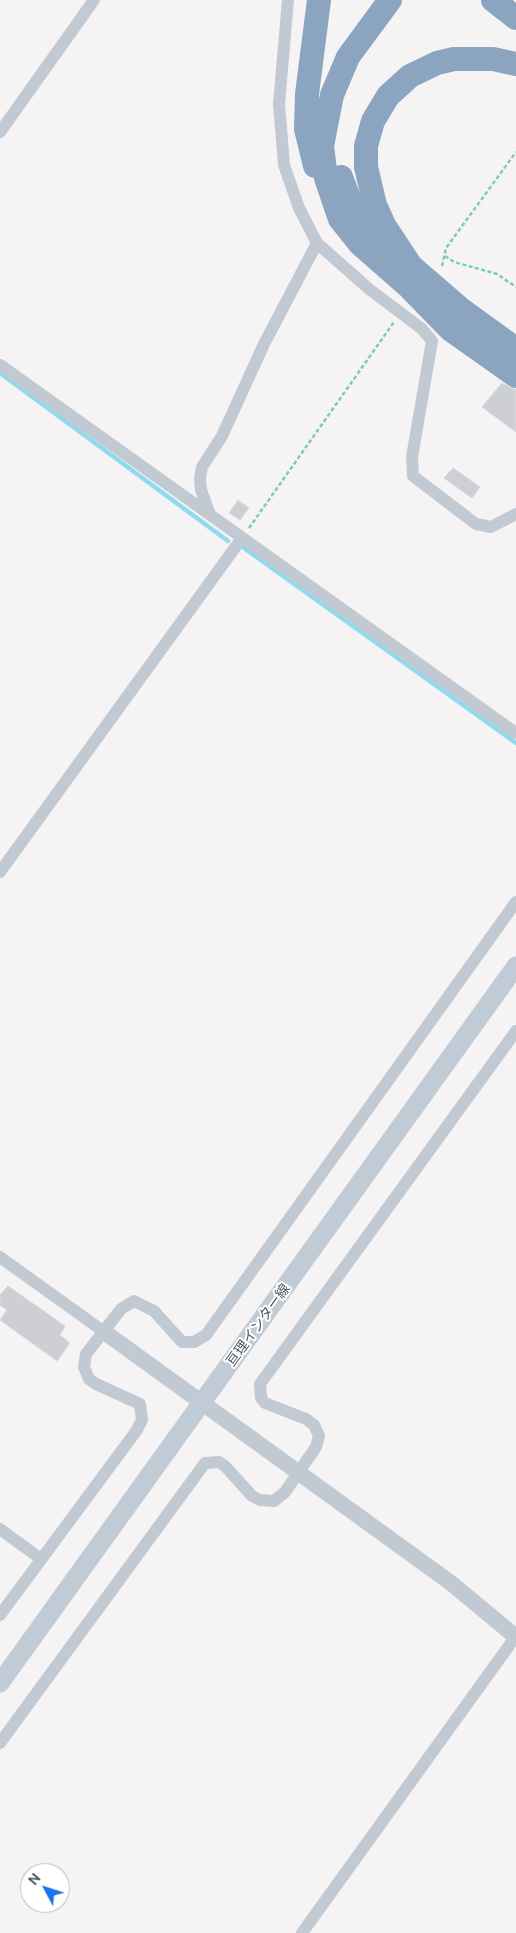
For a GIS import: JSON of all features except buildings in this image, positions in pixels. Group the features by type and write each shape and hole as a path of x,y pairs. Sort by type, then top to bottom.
{"highway":[{"path":"319,0 307,94 306,129 310,152 322,185 340,219 360,244 406,272 516,349"},
{"path":"340,219 326,178 322,146 332,95 348,57 390,0"},
{"path":"405,0 362,58 340,106 336,145 339,171 350,201 373,235 393,256 451,330 516,376"},
{"path":"493,0 516,18"},
{"path":"516,64 475,58 437,63 410,76 388,96 373,121 366,146 366,167 371,190 384,225 406,272 516,362"},
{"path":"406,272 469,302 516,337"}],"main road":[{"name":"亘理インター線","path":"0,1683 516,966"}],"street":[{"path":"0,132 94,0"},
{"path":"288,0 279,104 284,165 299,208 317,243 369,289 422,329 432,341 412,457 413,476 476,524 492,526 516,514"},
{"path":"210,515 201,490 200,478 202,468 222,436 264,344 317,243"},
{"path":"0,365 516,732"},
{"path":"0,872 242,538"},
{"path":"0,1615 137,1430 142,1420 140,1404 96,1384 86,1373 84,1361 86,1354 121,1309 134,1301 154,1311 182,1342 194,1342 206,1335 516,902"},
{"path":"0,1743 205,1463 218,1462 225,1466 252,1496 267,1502 274,1501 285,1492 316,1447 319,1436 317,1430 306,1419 265,1403 260,1398 260,1384 516,1031"},
{"path":"0,1257 451,1583 516,1637 302,1933"},
{"path":"0,1529 41,1559"}],"path":[{"path":"442,266 446,248 516,152"},
{"path":"445,256 454,262 497,274 516,287"},
{"path":"242,538 401,313"}],"waterway":[{"path":"0,373 228,541"},
{"path":"244,548 516,743"}]}
